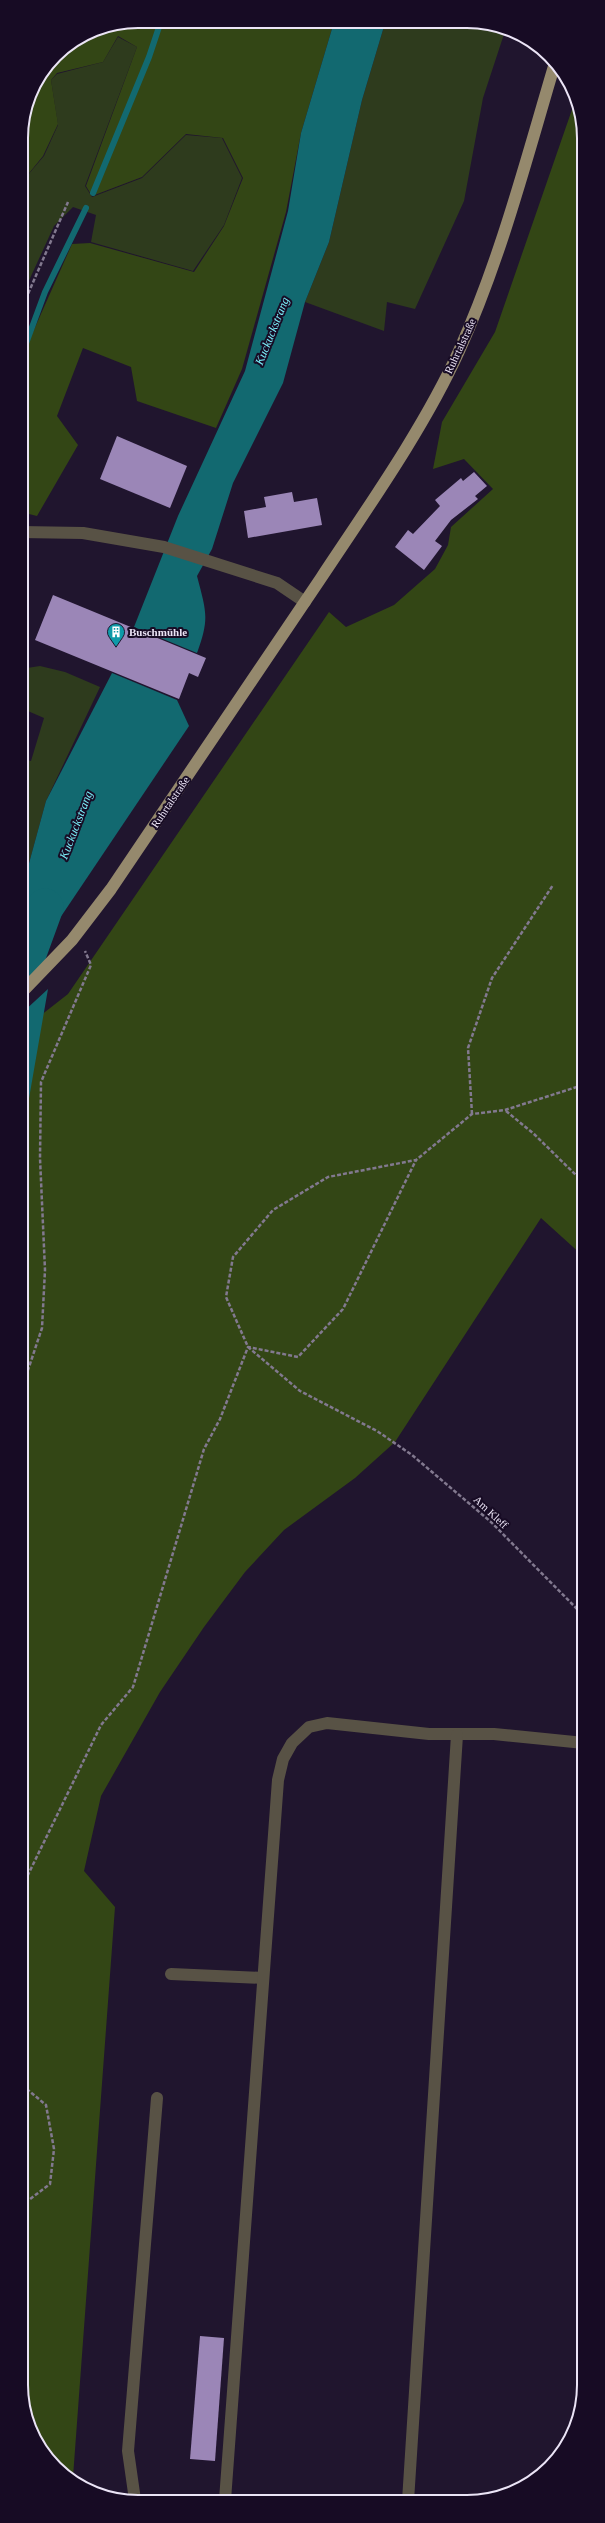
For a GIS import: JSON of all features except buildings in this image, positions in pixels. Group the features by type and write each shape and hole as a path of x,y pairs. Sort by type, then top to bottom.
{"main road":[{"name":"Ruhrtalstraße","path":"28,986 75,937 111,889 305,602 426,412 458,353 485,292 503,241 554,71"}],"lane":[{"path":"28,532 83,533 164,547 277,583 305,602"},
{"path":"225,2495 262,1978 278,1780 283,1759 292,1743 309,1727 327,1723 457,1735 494,1734 577,1742"},
{"path":"408,2495 457,1735"},
{"path":"171,1974 262,1978"},
{"path":"134,2495 128,2451 157,2098"}],"path":[{"path":"28,294 68,202"},
{"path":"472,1114 468,1048 492,978 553,885"},
{"path":"28,1370 42,1328 45,1270 40,1158 41,1082 90,965 75,937"},
{"path":"248,1346 298,1357 342,1308 416,1160 472,1114 505,1110 577,1087"},
{"path":"505,1110 534,1134 577,1176"},
{"path":"28,1875 100,1725 133,1687 204,1449 220,1420 248,1346 226,1297 233,1257 273,1210 328,1177 416,1160"},
{"name":"Am Kleff","path":"248,1346 300,1391 378,1431 412,1455 491,1522 577,1608"},
{"path":"28,2090 46,2106 54,2150 50,2184 28,2200"}],"shaded area":[{"path":"131,28 332,28 301,133 286,212 242,369 216,428 137,401 131,367 83,348 57,416 78,445 37,516 28,514 28,343 72,244 90,243 194,272 224,226 243,178 223,138 186,134 142,177 92,196 86,186 137,47 118,36 103,62 57,73 51,80 58,124 43,156 28,174 29,123 39,89 55,65 65,55 96,36 116,30"},
{"path":"384,28 474,28 504,34 483,98 464,201 415,309 387,302 384,331 305,302 329,242 362,100"},
{"path":"118,37 137,47 85,186 92,197 142,178 186,135 222,138 242,178 224,225 193,271 91,242 96,215 73,207 54,226 28,283 28,175 44,156 58,125 51,80 57,74 103,62"},
{"path":"573,108 577,138 577,1251 541,1218 395,1442 355,1478 284,1530 245,1572 204,1627 160,1692 101,1796 84,1871 115,1907 73,2474 60,2463 39,2434 32,2414 28,2385 28,1025 68,994 329,612 346,627 394,605 435,569 448,545 451,527 493,489 464,459 433,469 442,422 495,332"},
{"path":"40,666 65,672 100,687 46,801 28,867 28,760 31,761 44,718 28,711 28,668"}],"water":[{"path":"332,28 384,28 362,100 329,242 305,302 283,383 233,483 212,549 197,576 203,598 205,622 204,631 197,653 134,627 178,516 245,371 288,211 301,133"},
{"path":"112,673 177,700 189,726 62,915 28,952 28,867 46,801"},
{"path":"48,989 28,1104 28,1007"}],"waterway":[{"path":"93,193 149,57 159,28"},
{"path":"28,338 45,292 86,208"},
{"name":"Kuckuckstrang","path":"28,954 45,907"}],"place":[{"name":"Buschmühle","path":"116,647"}]}
